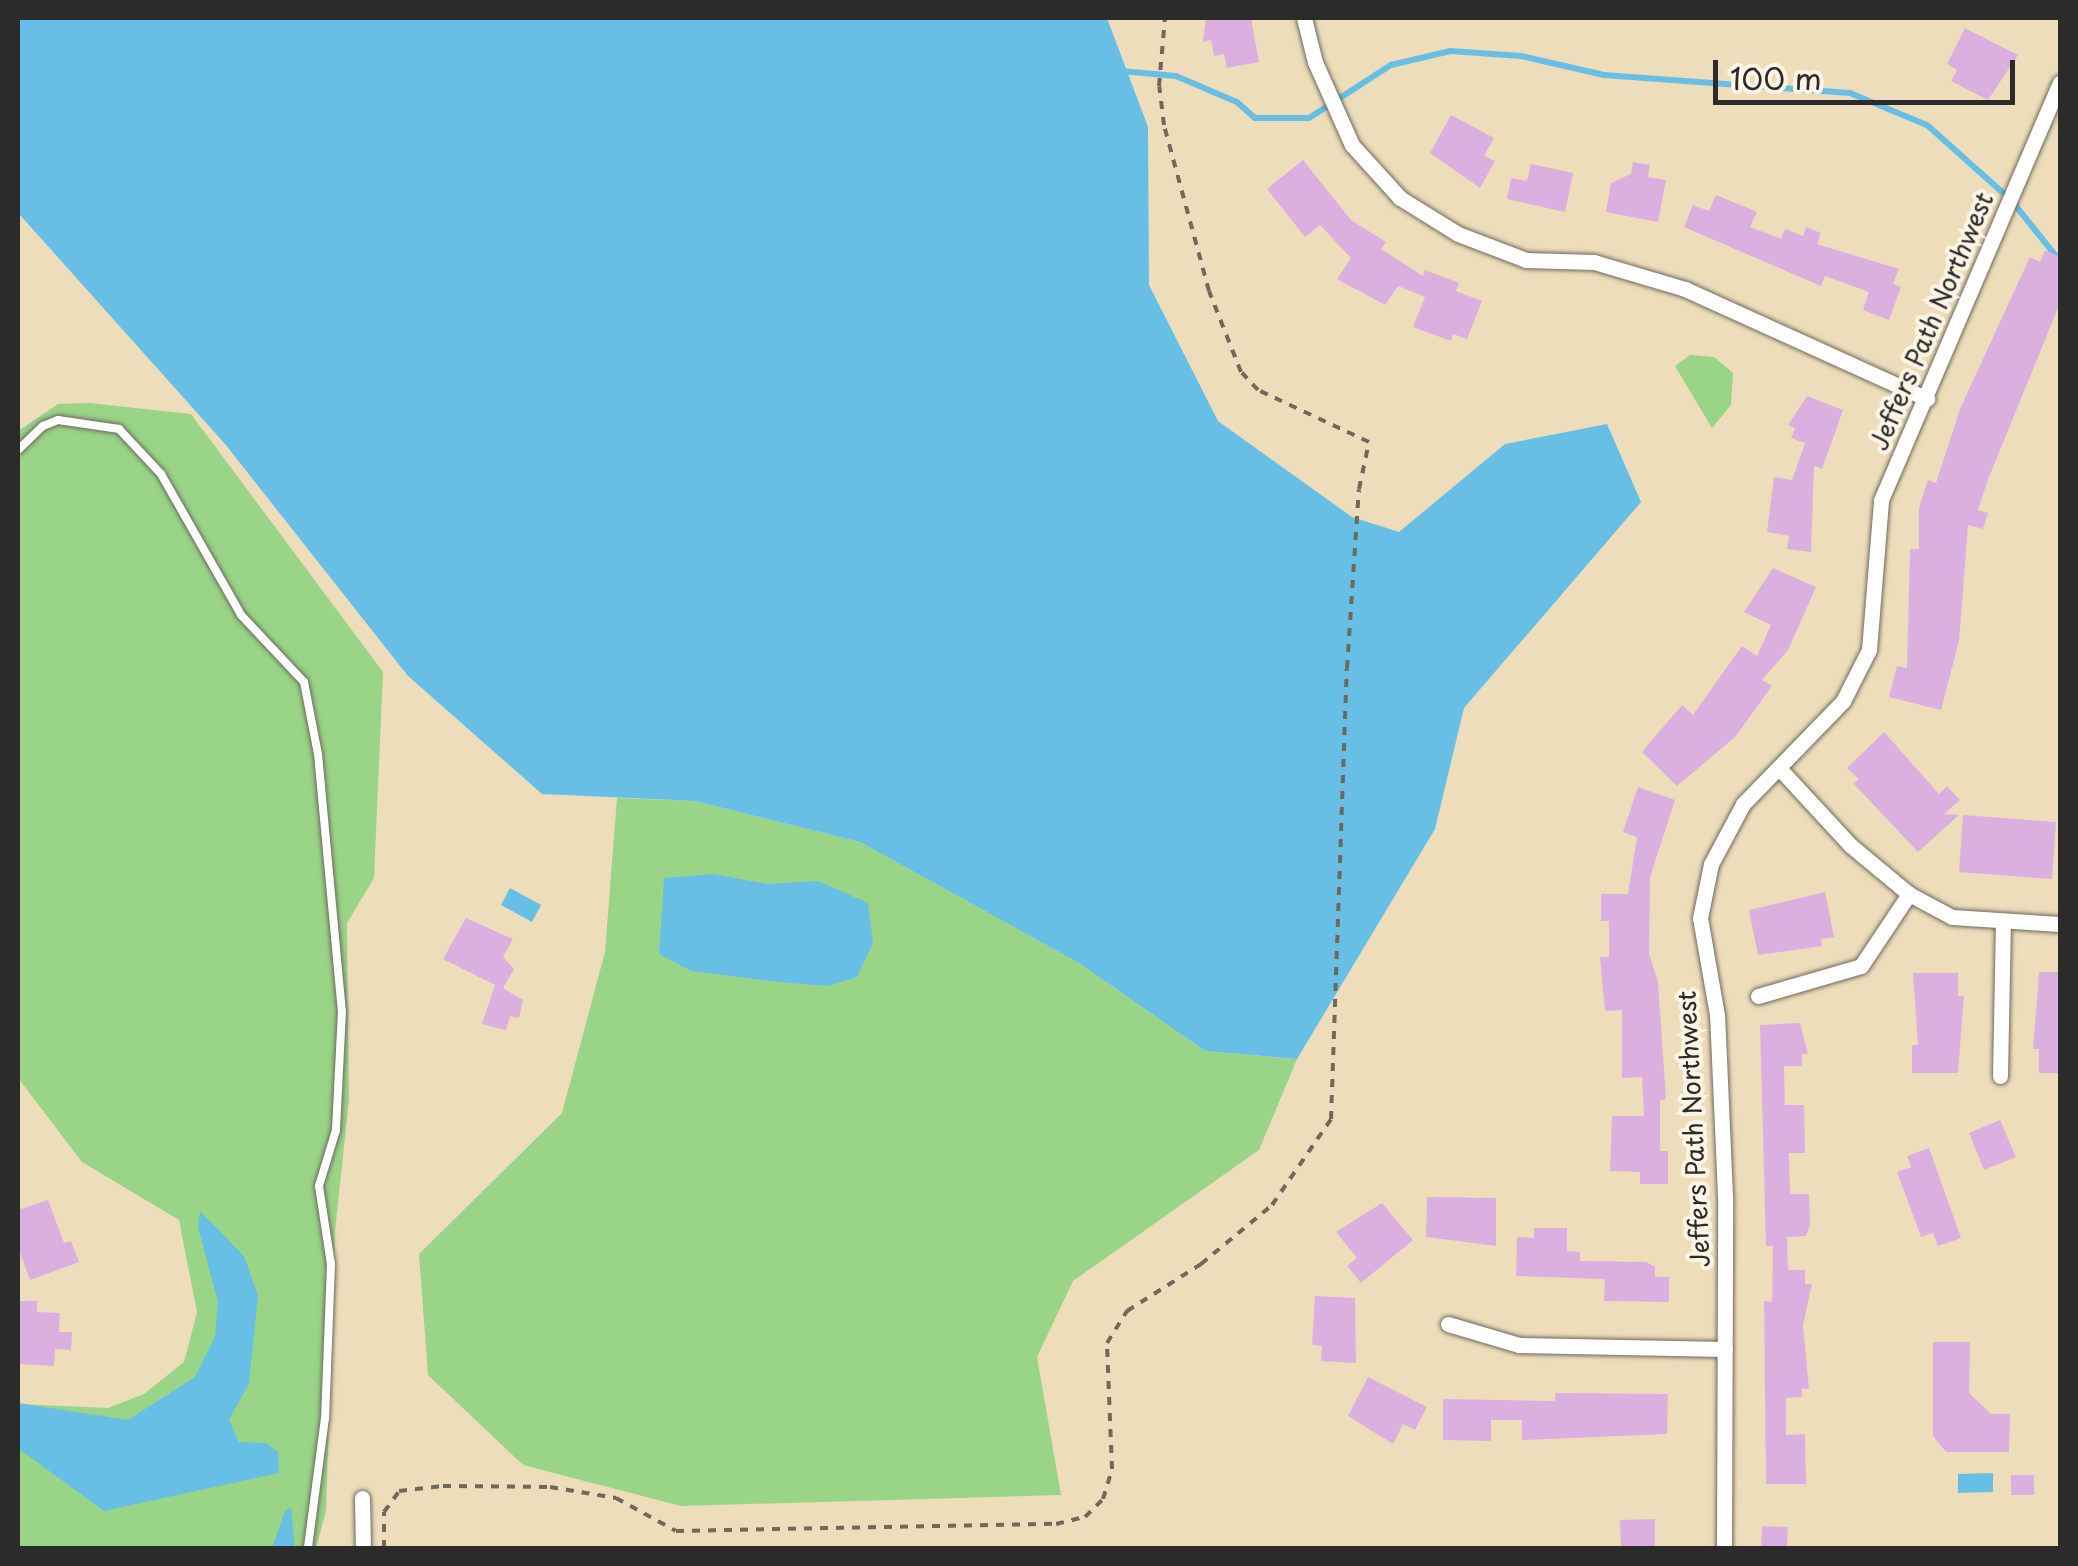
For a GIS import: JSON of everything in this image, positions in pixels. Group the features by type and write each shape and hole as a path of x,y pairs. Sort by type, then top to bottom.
{"street":[{"path":"1304,18 1315,62 1352,145 1400,198 1458,234 1526,260 1594,262 1685,289 1927,398"},
{"name":"Jeffers Path Northwest","path":"1724,1548 1725,1349 1716,1015 1700,918 1710,864 1743,804 1843,701 1869,650 1881,500 2056,102 2060,82"},
{"path":"1779,768 1850,845 1908,894 1952,917 2060,924"},
{"path":"1758,996 1861,966 1908,894"},
{"path":"2000,1076 2002,922"},
{"path":"1448,1324 1519,1345 1725,1349"},
{"path":"362,1498 363,1548"}],"lane":[{"path":"18,450 42,426 58,420 119,429 161,474 241,615 304,682 318,754 342,1011 336,1130 319,1186 332,1264 325,1418 308,1548"}],"path":[{"path":"384,1548 384,1512 399,1491 443,1486 550,1487 616,1498 676,1531 1056,1524 1085,1517 1103,1499 1112,1469 1107,1343 1127,1310 1201,1264 1272,1205 1317,1145 1328,1114 1359,488 1368,442 1258,390 1240,372 1208,291 1164,125 1159,86 1165,18"}],"green space":[{"path":"1690,355 1714,357 1733,373 1731,405 1712,428 1675,366"},
{"path":"89,403 191,414 383,672 374,878 347,923 349,1100 335,1231 326,1511 316,1548 18,1548 18,1404 108,1408 144,1394 184,1362 197,1312 179,1220 82,1162 18,1078 18,431 58,404"},
{"path":"617,798 695,801 860,842 1079,963 1205,1051 1297,1059 1259,1150 1073,1281 1037,1357 1061,1495 681,1506 523,1465 428,1375 419,1254 562,1113 605,952"}],"water":[{"path":"18,18 1107,18 1148,127 1149,285 1218,421 1352,517 1399,532 1505,444 1607,424 1641,502 1464,708 1435,829 1297,1059 1205,1051 1079,963 860,842 695,801 542,794 408,676 225,444 20,215"},
{"path":"713,874 768,884 818,881 868,903 873,943 857,977 828,986 779,982 691,971 659,954 664,878"},
{"path":"510,888 541,905 532,922 501,905"},
{"path":"200,1211 244,1256 258,1296 249,1383 229,1420 239,1442 266,1443 278,1452 279,1473 104,1511 19,1449 18,1403 128,1420 195,1377 215,1337 218,1302 198,1227"},
{"path":"1993,1473 1993,1492 1958,1493 1958,1474"},
{"path":"291,1508 295,1548 272,1548 285,1511"}],"building":[{"path":"1206,18 1251,18 1259,62 1227,68 1224,54 1214,56 1211,40 1203,42"},
{"path":"1965,28 2018,55 1988,100 1951,81 1957,70 1947,64"},
{"path":"1451,115 1494,138 1484,156 1495,161 1480,188 1430,153"},
{"path":"1303,160 1351,220 1386,242 1381,249 1423,276 1425,270 1459,283 1456,291 1482,301 1467,339 1453,334 1451,341 1413,327 1425,297 1398,286 1385,305 1337,279 1351,258 1320,225 1305,237 1267,189"},
{"path":"1633,162 1650,165 1648,177 1666,180 1658,222 1606,212 1611,183 1631,174"},
{"path":"1531,164 1573,173 1565,212 1507,199 1511,178 1527,181"},
{"path":"1716,195 1757,212 1750,227 1781,239 1785,229 1803,236 1806,227 1821,233 1817,244 1899,269 1893,284 1901,287 1889,320 1863,310 1869,292 1825,276 1821,286 1684,227 1693,205 1709,211"},
{"path":"2045,250 2060,257 2060,303 1987,482 1978,510 1988,513 1983,529 1968,525 1959,641 1941,710 1889,697 1897,666 1907,668 1910,549 1919,549 1919,508 1928,480 1936,483 1960,409 2030,257 2040,262"},
{"path":"1807,396 1843,410 1822,469 1814,466 1811,552 1787,549 1789,536 1767,532 1774,477 1792,480 1805,443 1791,438 1795,428 1788,425"},
{"path":"1773,568 1816,587 1788,650 1762,680 1772,686 1736,736 1677,786 1642,752 1682,705 1693,715 1742,646 1757,656 1771,625 1744,612"},
{"path":"1884,732 1939,794 1947,786 1960,800 1944,814 1959,815 1918,852 1854,784 1859,779 1847,768"},
{"path":"1638,787 1675,800 1650,877 1649,954 1658,982 1666,1099 1660,1100 1660,1151 1668,1151 1668,1184 1640,1184 1640,1172 1610,1171 1612,1116 1644,1116 1642,1077 1622,1078 1622,1010 1605,1011 1600,957 1609,957 1609,921 1601,921 1601,894 1628,894 1637,837 1623,832"},
{"path":"1963,815 2056,822 2052,879 1959,872"},
{"path":"1825,892 1834,937 1821,939 1822,946 1758,955 1749,910"},
{"path":"466,918 513,939 503,957 514,969 503,988 523,1000 519,1018 510,1016 506,1030 482,1024 495,985 443,959"},
{"path":"2039,972 2060,972 2060,1073 2039,1073 2039,1049 2033,1049"},
{"path":"1913,973 1958,973 1958,996 1964,996 1958,1073 1912,1073 1912,1045 1918,1045"},
{"path":"1800,1023 1808,1054 1802,1054 1802,1066 1784,1066 1785,1105 1804,1105 1805,1153 1789,1153 1790,1194 1809,1194 1810,1225 1806,1236 1787,1237 1788,1270 1805,1270 1805,1284 1812,1284 1803,1325 1809,1389 1802,1389 1802,1397 1786,1398 1786,1435 1805,1434 1806,1484 1766,1484 1764,1301 1772,1302 1773,1246 1766,1246 1760,1025"},
{"path":"2000,1120 2016,1157 1984,1170 1969,1133"},
{"path":"1929,1148 1961,1238 1938,1246 1933,1233 1921,1237 1897,1172 1911,1167 1907,1156"},
{"path":"1427,1197 1496,1198 1496,1246 1426,1237"},
{"path":"48,1200 64,1243 71,1241 79,1262 30,1280 18,1247 18,1210"},
{"path":"1382,1203 1413,1240 1361,1283 1347,1266 1357,1258 1336,1232"},
{"path":"1534,1228 1567,1228 1567,1251 1580,1252 1580,1261 1646,1262 1655,1267 1655,1277 1669,1277 1669,1302 1604,1301 1605,1279 1516,1276 1517,1237 1534,1238"},
{"path":"1315,1296 1355,1298 1356,1363 1321,1361 1322,1346 1312,1345"},
{"path":"18,1301 37,1301 37,1312 60,1313 59,1332 72,1332 71,1350 55,1349 54,1366 18,1364"},
{"path":"1933,1342 1970,1342 1969,1393 1991,1414 2010,1414 2009,1452 1946,1452 1933,1436"},
{"path":"1368,1377 1427,1407 1415,1430 1403,1424 1393,1444 1348,1416"},
{"path":"1555,1393 1668,1394 1667,1434 1522,1440 1522,1420 1491,1420 1491,1441 1443,1440 1443,1399 1555,1401"},
{"path":"2011,1475 2034,1475 2034,1495 2011,1495"},
{"path":"1655,1519 1655,1548 1621,1548 1620,1520"},
{"path":"1762,1526 1788,1527 1787,1548 1761,1548"}],"waterway":[{"path":"1121,71 1176,76 1237,102 1255,118 1309,118 1391,65 1450,51 1521,56 1604,75 1850,93 1927,125 2011,200 2060,261"}]}
